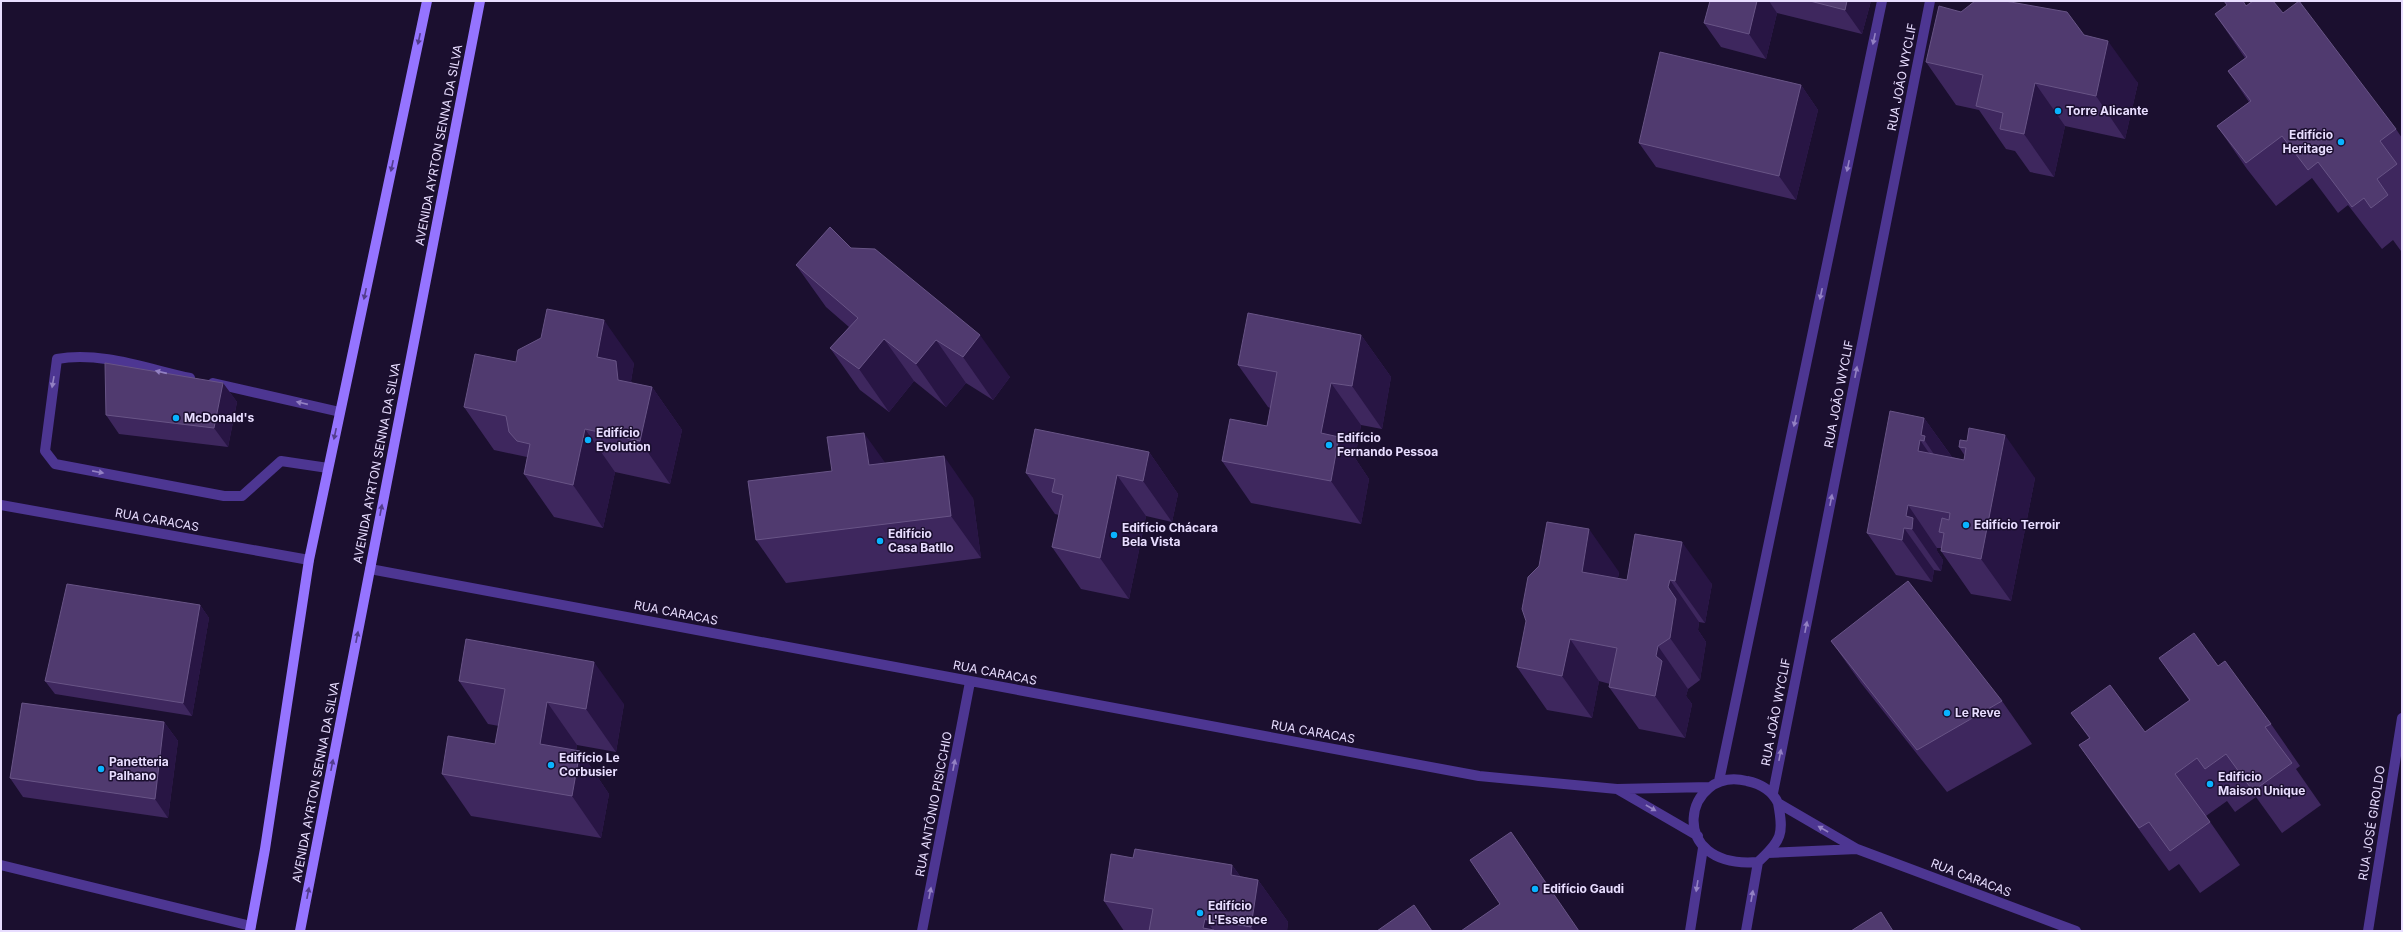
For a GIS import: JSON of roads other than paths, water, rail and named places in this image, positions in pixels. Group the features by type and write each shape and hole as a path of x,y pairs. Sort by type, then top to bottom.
{"main road":[{"path":"251,928 266,849 309,560 427,1"},
{"name":"AVENIDA AYRTON SENNA DA SILVA","path":"300,931 480,1"}],"street":[{"path":"1719,781 1882,1"},
{"name":"RUA JOÃO WYCLIF","path":"1773,793 1930,1"},
{"path":"328,468 281,461 242,496 224,496 56,464 45,451 57,358 73,356 104,359 340,412"},
{"name":"RUA CARACAS","path":"1,505 309,560"},
{"name":"RUA CARACAS","path":"370,569 1479,776 1617,789 1710,787"},
{"name":"RUA ANTÔNIO PISICCHIO","path":"922,931 970,682"},
{"name":"RUA JOSÉ GIROLDO","path":"2368,931 2402,718"},
{"path":"1746,931 1758,862 1768,853 1782,832 1778,803 1773,793 1751,782 1740,779 1719,781 1710,787 1700,797 1695,810 1694,827 1703,848 1714,856 1728,862 1758,862"},
{"name":"RUA CARACAS","path":"1617,789 1698,836"},
{"name":"RUA CARACAS","path":"1778,803 1857,849 2076,931"},
{"path":"1690,931 1703,848"},
{"name":"RUA CARACAS","path":"1768,853 1857,849"},
{"path":"1,865 251,928"}],"place":[{"name":"Torre Alicante","path":"2058,111"},
{"name":"Edifício Heritage","path":"2341,142"},
{"name":"McDonald's","path":"176,418"},
{"name":"Edifício Evolution","path":"588,440"},
{"name":"Edifício Fernando Pessoa","path":"1329,445"},
{"name":"Edifício Terroir","path":"1966,525"},
{"name":"Edifício Chácara Bela Vista","path":"1114,535"},
{"name":"Edifício Casa Batllo","path":"880,541"},
{"name":"Le Reve","path":"1947,713"},
{"name":"Edifício Le Corbusier","path":"551,765"},
{"name":"Panetteria Palhano","path":"101,769"},
{"name":"Edificio Maison Unique","path":"2210,784"},
{"name":"Edifício Gaudi","path":"1535,889"},
{"name":"Edifício L'Essence","path":"1200,913"}]}
